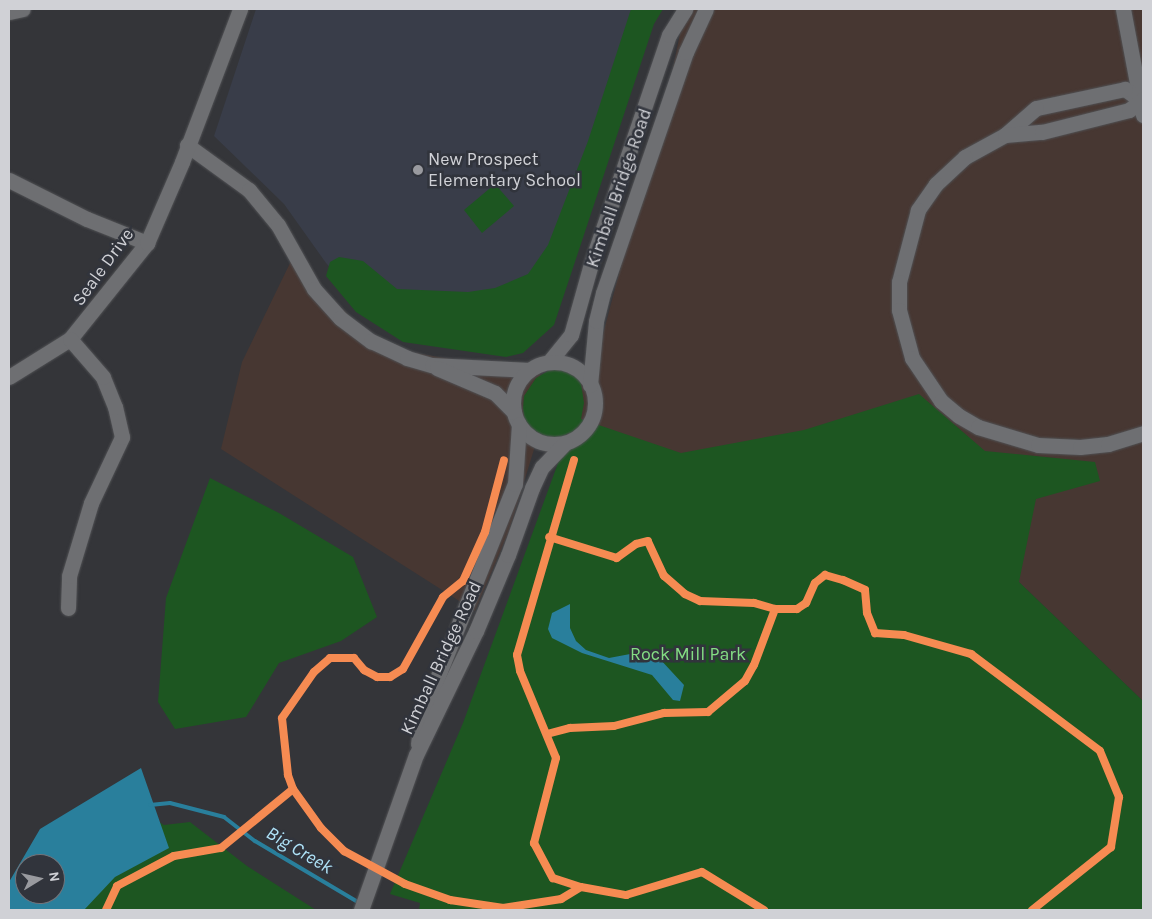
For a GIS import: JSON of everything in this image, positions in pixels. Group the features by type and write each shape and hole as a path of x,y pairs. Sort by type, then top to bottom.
{"street":[{"path":"9,12 22,9"},
{"name":"Seale Drive","path":"9,377 70,339 147,243 240,9"},
{"name":"Kimball Bridge Road","path":"549,362 571,335 591,264 669,35 685,9"},
{"name":"Kimball Bridge Road","path":"590,385 596,320 603,293 686,52 706,9"},
{"path":"1123,9 1142,105"},
{"path":"1142,105 1125,89 1036,108 1005,135 966,157 936,184 918,210 899,282 899,310 912,358 940,401 978,427 1038,445 1080,447 1108,444 1143,433"},
{"path":"1005,135 1042,132 1142,105"},
{"path":"187,145 249,190 278,225 314,289 340,318 388,350 432,365 495,393 539,442 565,443 583,432 593,416 595,403 590,385 576,368 549,362 530,370 432,365"},
{"path":"9,180 87,219 147,243"},
{"path":"68,608 69,576 92,502 122,437 115,406 103,377 70,339"},
{"path":"516,418 517,385 530,370"},
{"name":"Kimball Bridge Road","path":"416,755 422,716 515,484 516,418"},
{"name":"Kimball Bridge Road","path":"361,910 416,755 476,631 508,555 532,488 542,467 565,443"}],"shaded area":[{"name":"New Prospect Elementary School","path":"256,9 640,9 533,334 385,327 326,263 284,204 214,136"},
{"path":"685,9 1143,9 1143,701 1019,582 547,407 509,531 475,611 221,449 242,362 292,259 381,347 567,379 583,378 594,393 602,338 673,68"}],"green space":[{"path":"631,9 663,9 654,24 554,325 523,353 506,357 403,342 356,312 326,276 330,262 339,257 363,261 397,289 468,292 495,288 528,274 548,245 588,141"},
{"path":"495,184 514,206 482,233 464,210"},
{"name":"Rock Mill Park","path":"561,368 575,374 581,383 584,403 581,419 681,453 804,430 919,394 985,451 1095,462 1100,481 1036,499 1019,582 1143,701 1143,910 419,910 420,903 390,894 463,723 569,433 557,440 543,440 532,436 525,426 524,396 536,378 551,369"},
{"path":"210,478 279,513 353,557 377,617 341,641 279,663 246,717 175,729 158,702 166,598"},
{"path":"148,815 164,825 190,822 247,866 316,910 56,910 62,904 65,904 65,901"}],"water":[{"path":"570,604 570,628 576,641 586,650 609,658 646,651 659,658 684,685 680,701 673,700 652,675 582,653 552,638 548,629 552,613"},
{"path":"141,768 169,848 115,877 84,910 9,910 9,882 15,872 15,904 65,904 65,854 25,854 40,829"}],"waterway":[{"name":"Big Creek","path":"150,805 170,803 224,817 255,841 361,904"}],"cycle path":[{"path":"106,910 117,886 174,856 221,848 293,789 288,775 282,718 314,672 330,658 354,658 364,670 377,677 390,677 403,669 443,597 463,581 485,532 504,460"},
{"path":"574,460 517,655 520,671 556,758 534,843 553,878 581,887 626,895 702,872 764,910"},
{"path":"547,734 570,728 614,726 664,713 708,712 745,681 754,665 775,609 754,603 700,601 685,594 664,576 648,541 636,544 617,558 549,537"},
{"path":"775,609 797,609 806,603 815,583 825,575 843,580 865,590 867,613 875,633 904,635 971,654 1100,751 1119,797 1111,847 1032,910"},
{"path":"293,789 321,828 344,851 405,884 450,900 503,908 561,899 581,887"}],"place":[{"name":"New Prospect Elementary School","path":"418,170"}]}
